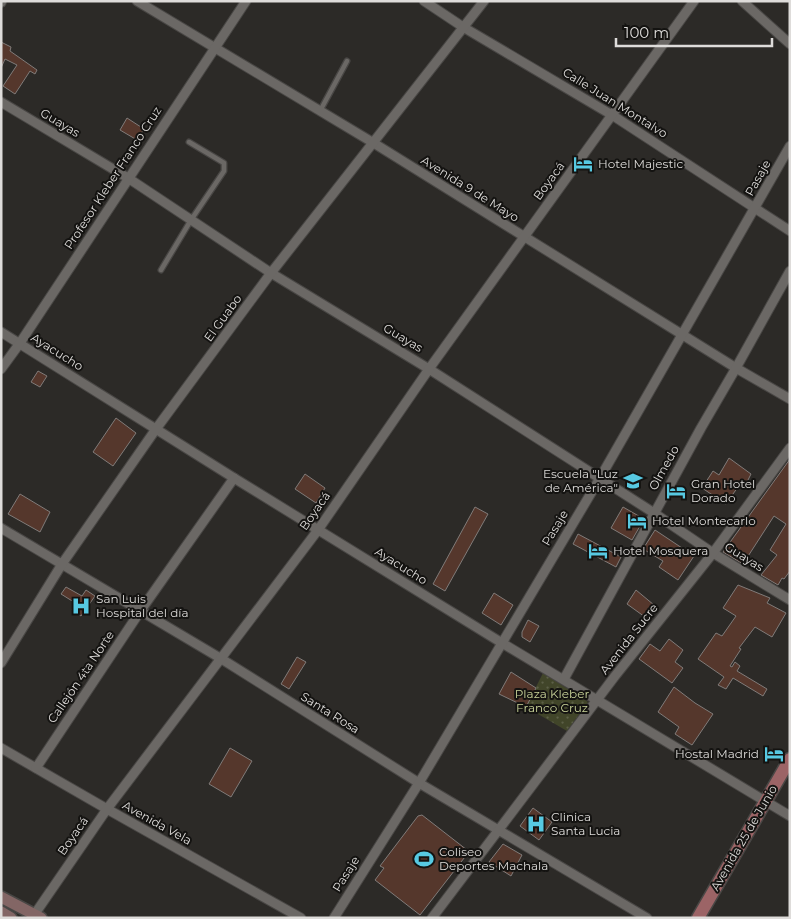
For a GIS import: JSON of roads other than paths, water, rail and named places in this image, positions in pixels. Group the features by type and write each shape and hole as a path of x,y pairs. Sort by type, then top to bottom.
{"main road":[{"name":"Avenida 25 de Junio","path":"698,918 790,759"},
{"path":"1,897 36,917"},
{"path":"1,912 11,918"}],"street":[{"name":"Avenida 9 de Mayo","path":"136,1 372,142 524,238 790,399"},
{"name":"Profesor Kleber Franco Cruz","path":"1,369 246,1"},
{"name":"Calle Juan Montalvo","path":"424,1 612,115 790,231"},
{"name":"El Guabo","path":"1,663 62,564 156,429 271,273 484,1"},
{"name":"Boyacá","path":"36,917 108,810 220,658 318,530 429,369 694,1"},
{"path":"742,1 790,44"},
{"name":"Guayas","path":"1,102 128,178 271,273 429,369 654,512 713,553 790,600"},
{"name":"Pasaje","path":"334,918 419,783 600,478 790,146"},
{"name":"Olmedo","path":"564,679 700,428 790,271"},
{"name":"Ayacucho","path":"1,332 502,643 790,816"},
{"name":"Avenida Sucre","path":"432,918 598,700 614,676 713,553 790,448"},
{"name":"Callejón 4ta Norte","path":"36,768 141,610 234,478"},
{"name":"Santa Rosa","path":"1,528 220,658 419,783 647,918"},
{"name":"Avenida Vela","path":"1,748 301,918"}],"lane":[{"path":"320,112 347,61"},
{"path":"161,270 191,220 224,171 224,163 189,142"}],"place":[{"name":"Hotel Majestic","path":"583,164"},
{"name":"Escuela \"Luz de América\"","path":"633,481"},
{"name":"Gran Hotel Dorado","path":"676,491"},
{"name":"Hotel Montecarlo","path":"637,521"},
{"name":"Hotel Mosquera","path":"598,551"},
{"name":"San Luis Hospital del día","path":"81,606"},
{"name":"Hostal Madrid","path":"774,754"},
{"name":"Clinica Santa Lucia","path":"536,824"},
{"name":"Coliseo Deportes Machala","path":"424,859"}],"park label":[{"name":"Plaza Kleber Franco Cruz","path":"552,701"}]}
